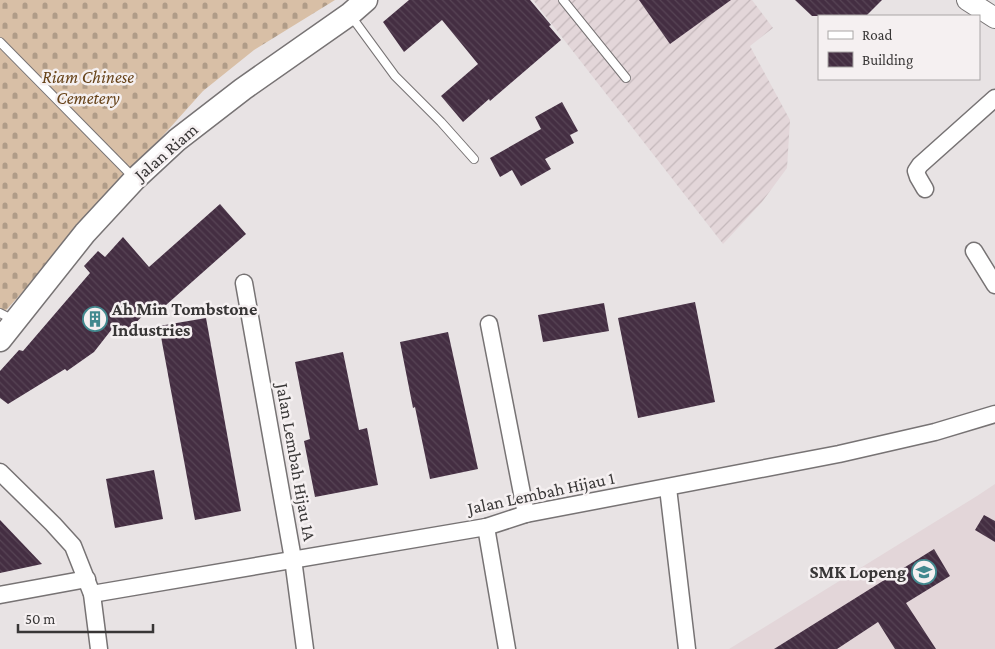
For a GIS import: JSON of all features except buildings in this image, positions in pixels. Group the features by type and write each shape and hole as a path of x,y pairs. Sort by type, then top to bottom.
{"main road":[{"name":"Jalan Riam","path":"0,340 8,317 135,179 177,140 243,89 358,7"}],"street":[{"path":"967,0 995,18"},
{"path":"925,189 916,171 920,165 995,98"},
{"path":"974,251 995,285"},
{"name":"Jalan Lembah Hijau 1A","path":"244,283 293,559 305,649"},
{"path":"489,324 526,514"},
{"name":"Jalan Lembah Hijau 1","path":"92,594 486,526 526,514 839,454 935,432 995,414"},
{"path":"0,472 73,546 92,594 99,649"},
{"path":"668,488 687,649"},
{"path":"486,526 507,649"},
{"path":"0,595 87,579"}],"lane":[{"path":"563,0 626,78"},
{"path":"358,7 395,76 441,122 474,159"},
{"path":"0,42 135,179"}],"shaded area":[{"path":"533,0 752,0 773,28 750,46 790,120 787,168 762,202 723,244"},
{"name":"SMK Lopeng","path":"995,484 995,649 729,649 977,496"}],"green space":[{"name":"Riam Chinese Cemetery","path":"0,0 335,0 254,50 203,91 0,317"}],"place":[{"name":"Ah Min Tombstone Industries","path":"95,319"},
{"name":"SMK Lopeng","path":"924,572"}]}
